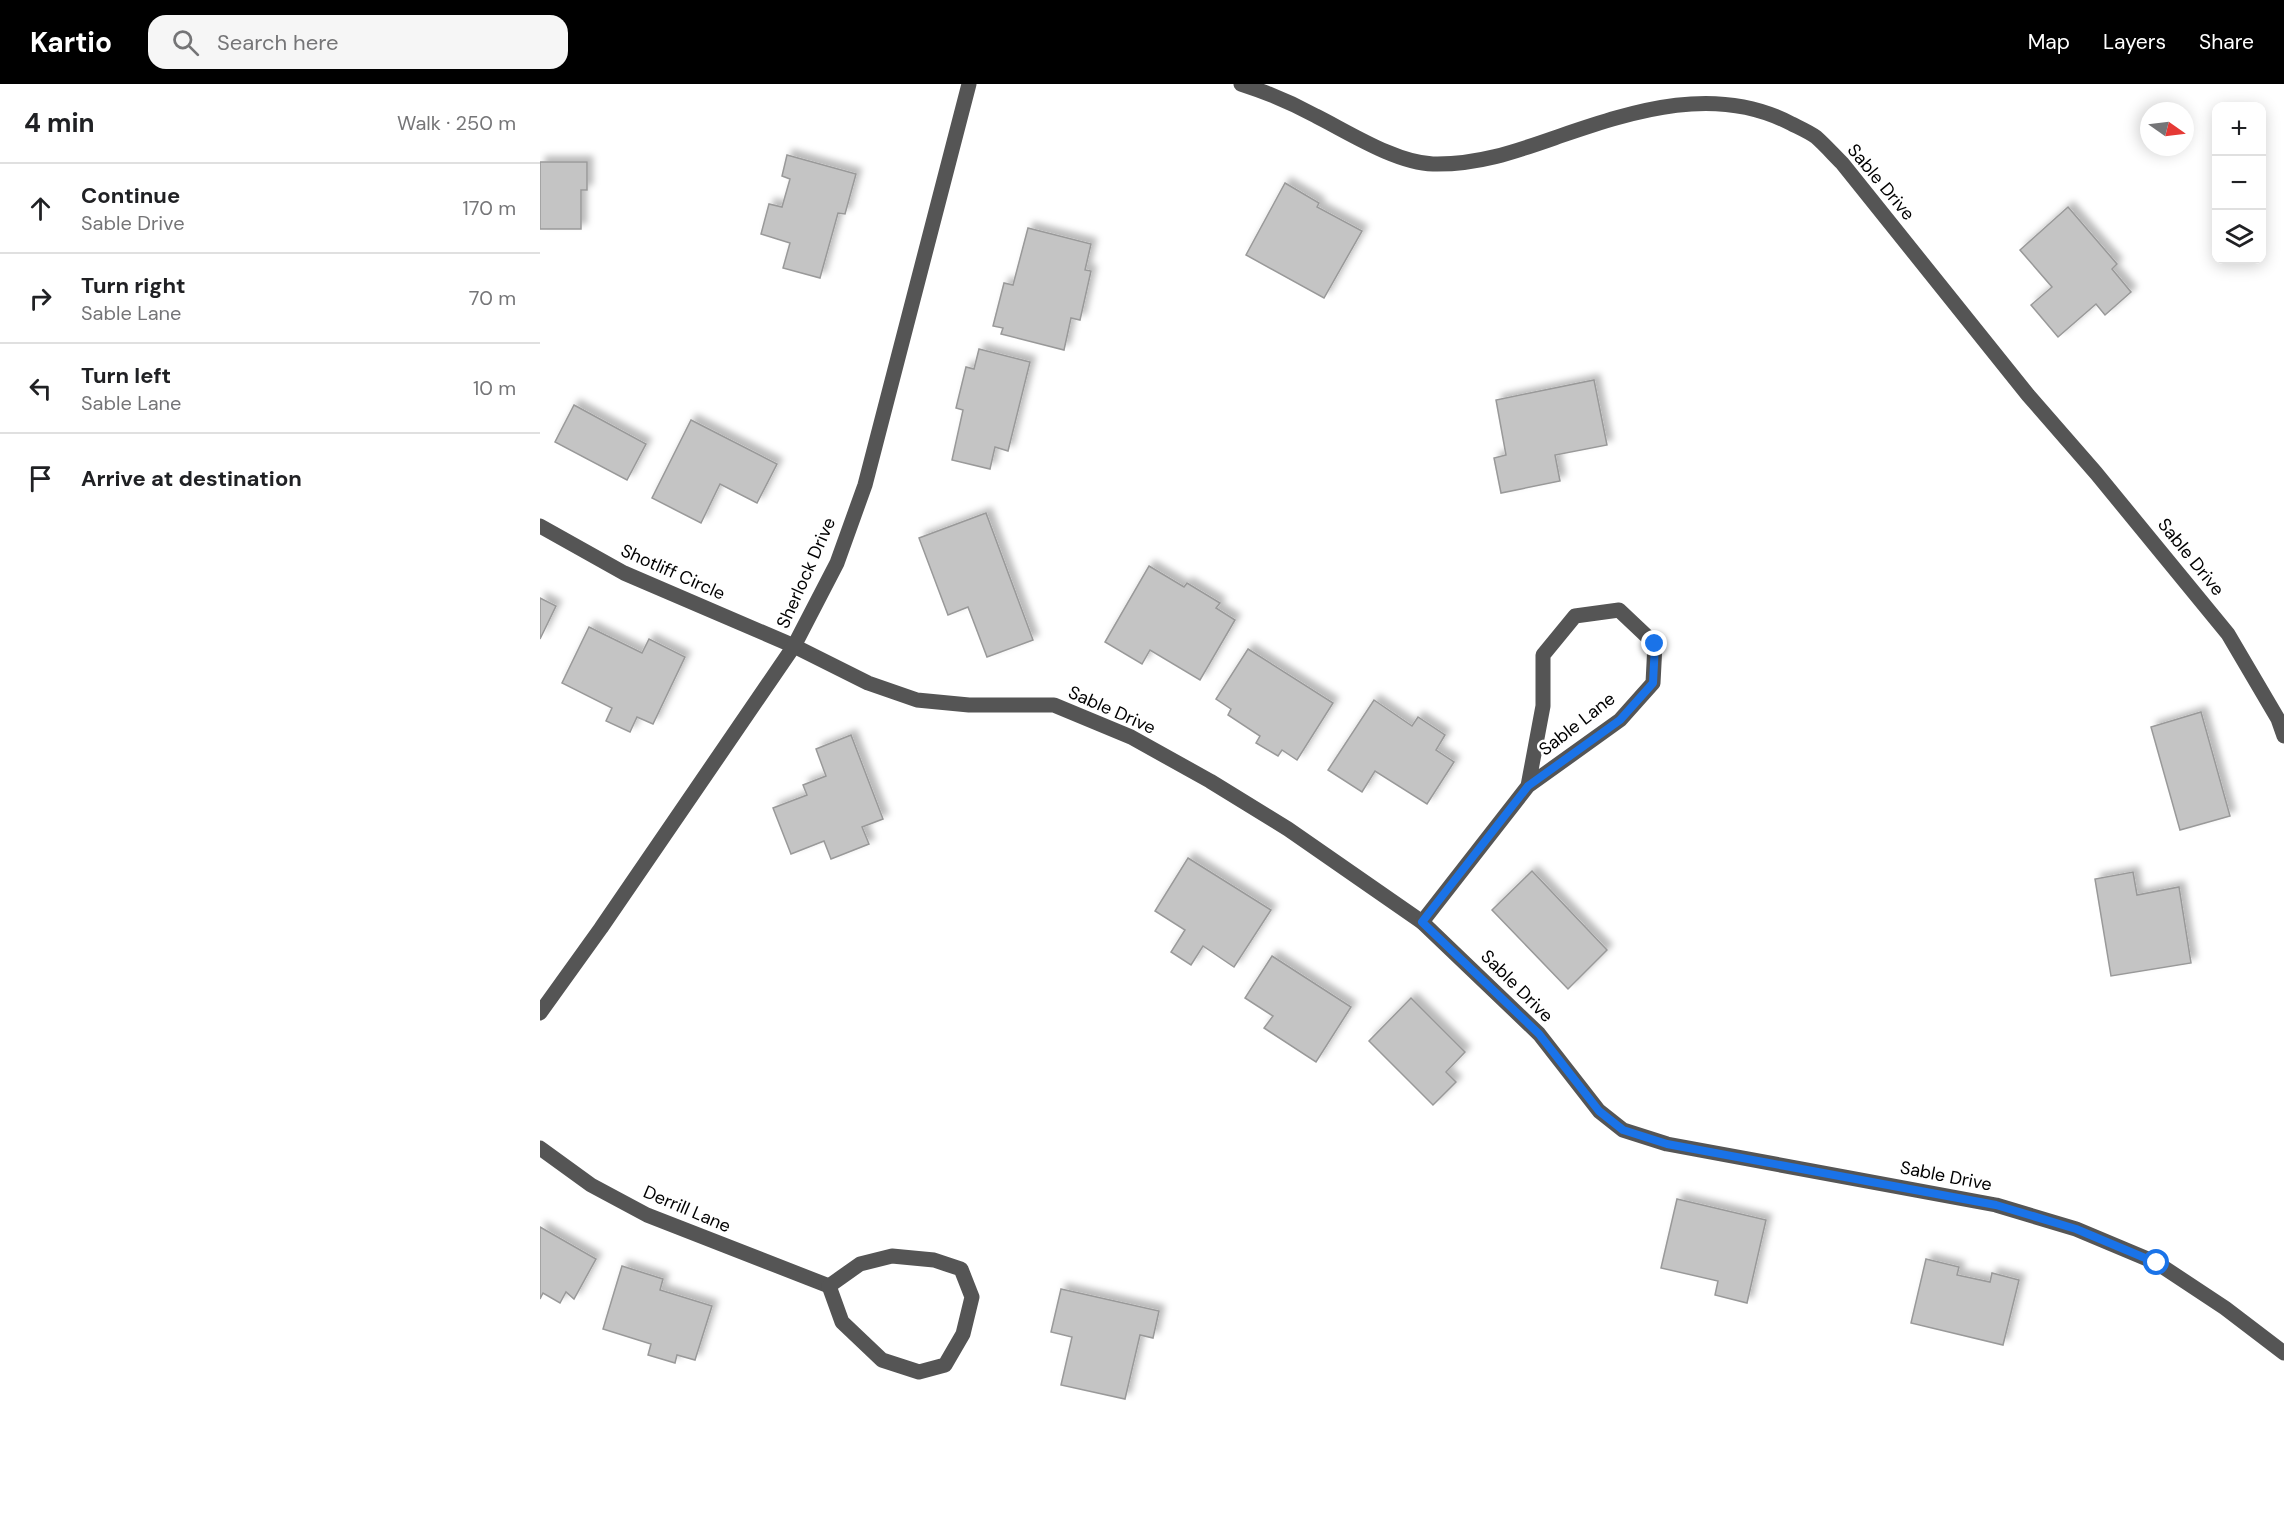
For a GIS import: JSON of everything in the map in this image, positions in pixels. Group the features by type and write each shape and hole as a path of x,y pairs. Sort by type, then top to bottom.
{"street":[{"name":"Sherlock Drive","path":"540,1013 794,646 837,563 865,485 969,84"},
{"name":"Sable Drive","path":"1240,84 1313,114 1397,156 1430,164 1464,163 1499,157 1570,132 1674,103 1712,101 1748,105 1781,118 1815,136 1842,163 2028,395 2096,473 2229,634 2278,719 2284,736"},
{"name":"Shotliff Circle","path":"540,526 624,573 794,646"},
{"name":"Sable Lane","path":"1422,922 1528,786 1620,720 1653,683 1655,644 1619,610 1575,616 1543,656 1543,706 1528,786"},
{"name":"Sable Drive","path":"794,646 867,683 917,700 969,705 1054,705 1131,737 1210,781 1288,829 1422,922 1539,1034 1599,1111 1623,1130 1667,1144 1996,1205 2076,1229 2157,1263 2225,1308 2284,1353"},
{"name":"Derrill Lane","path":"540,1148 591,1185 647,1215 829,1286"},
{"path":"892,1256 934,1260 961,1269 972,1297 963,1334 945,1365 919,1372 882,1359 842,1322 829,1286 860,1264 892,1256"}],"building":[{"path":"787,155 856,174 845,214 838,213 820,278 783,268 790,243 761,234 769,204 782,207 790,179 782,176"},
{"path":"540,162 587,162 587,190 581,190 581,229 540,229"},
{"path":"1285,183 1319,203 1317,207 1362,231 1324,298 1246,255"},
{"path":"2068,207 2117,264 2112,269 2131,292 2105,315 2096,304 2058,337 2031,305 2052,287 2020,250"},
{"path":"1028,228 1091,244 1085,270 1091,271 1080,320 1071,318 1064,350 1001,334 1003,328 993,326 1004,283 1013,285"},
{"path":"979,349 1030,362 1008,451 995,447 990,469 952,460 963,410 956,408 966,367 974,369"},
{"path":"1594,380 1607,445 1555,455 1560,481 1501,493 1494,458 1506,455 1496,400"},
{"path":"574,405 646,444 627,480 555,442"},
{"path":"691,420 777,464 757,503 720,484 701,523 652,498"},
{"path":"986,513 1033,640 987,657 968,607 948,615 919,538"},
{"path":"1149,566 1184,587 1187,583 1220,603 1216,608 1235,620 1200,680 1150,650 1142,664 1105,642"},
{"path":"540,598 556,606 540,639"},
{"path":"589,627 642,653 649,639 685,657 653,724 637,717 630,732 606,721 612,708 562,683"},
{"path":"1248,649 1333,703 1297,760 1282,750 1278,756 1256,743 1260,736 1228,715 1231,709 1216,699"},
{"path":"1374,700 1412,726 1418,717 1445,735 1436,750 1454,762 1427,804 1375,771 1362,792 1328,770"},
{"path":"2201,712 2230,816 2180,830 2151,727"},
{"path":"851,735 883,819 862,827 869,844 831,859 824,841 791,854 773,808 807,795 803,785 826,776 816,749"},
{"path":"1188,858 1271,910 1234,967 1203,946 1191,965 1171,952 1185,930 1155,911"},
{"path":"1532,871 1607,950 1568,989 1492,910"},
{"path":"2133,872 2137,895 2179,887 2191,963 2111,976 2095,879"},
{"path":"1272,956 1351,1007 1316,1062 1264,1028 1273,1016 1245,998"},
{"path":"1411,998 1465,1052 1446,1072 1456,1082 1433,1105 1369,1041"},
{"path":"1677,1199 1766,1220 1747,1303 1715,1295 1718,1281 1661,1268"},
{"path":"540,1227 596,1259 574,1299 566,1292 560,1303 543,1293 540,1299"},
{"path":"1926,1259 1959,1267 1957,1275 1990,1282 1992,1273 2019,1280 2003,1345 1911,1323"},
{"path":"622,1266 663,1279 660,1290 712,1306 695,1360 677,1355 675,1363 648,1355 651,1344 603,1329"},
{"path":"1061,1289 1159,1311 1153,1338 1140,1335 1125,1399 1061,1385 1072,1337 1051,1332"}],"route":[{"path":"1655,644 1653,683 1620,720 1528,786 1422,922 1539,1034 1599,1111 1623,1130 1667,1144 1996,1205 2076,1229 2157,1263"}]}
